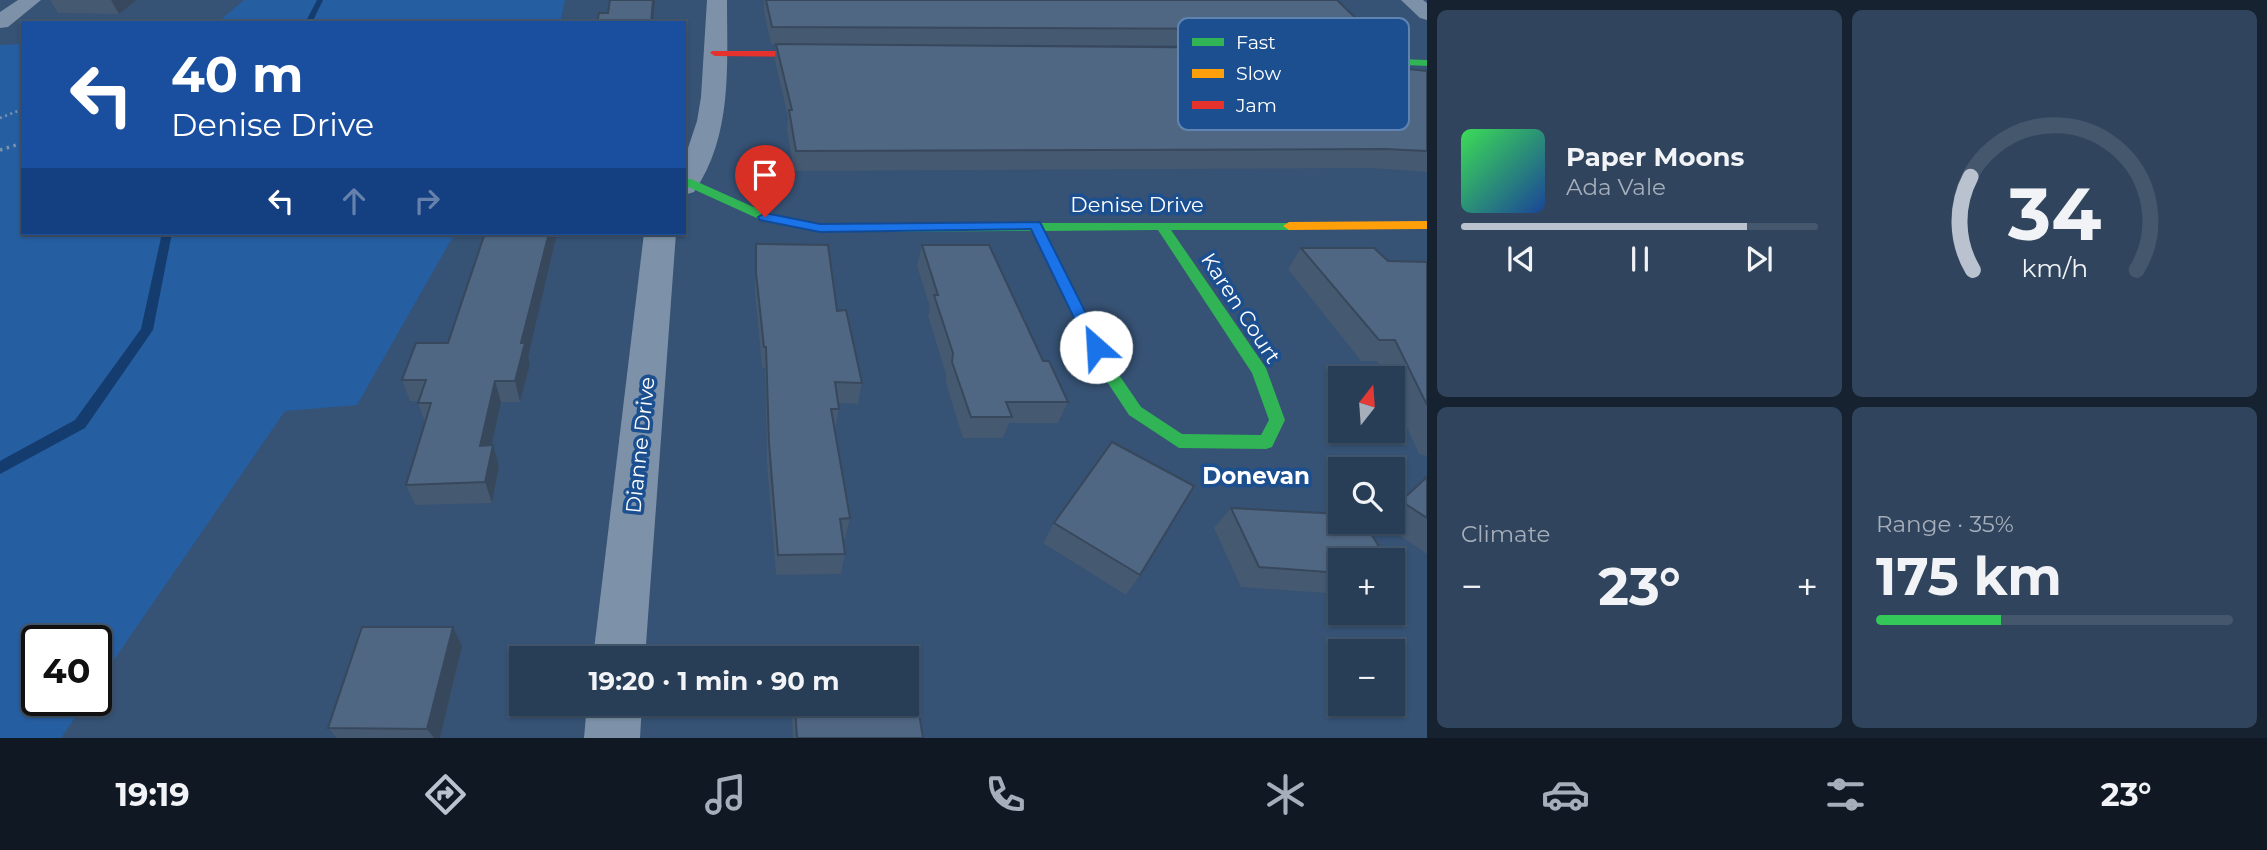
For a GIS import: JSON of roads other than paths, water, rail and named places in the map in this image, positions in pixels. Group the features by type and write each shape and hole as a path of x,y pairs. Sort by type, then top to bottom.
{"street":[{"path":"0,22 31,0"},
{"path":"686,182 702,156 708,130 717,0"},
{"path":"1411,0 1427,14"},
{"path":"715,53 840,54"},
{"path":"1409,62 1427,63"},
{"name":"Denise Drive","path":"686,184 765,217 820,228 1427,225"},
{"name":"Karen Court","path":"1035,225 1108,371 1135,411 1180,441 1266,442 1277,420 1260,372 1162,226"},
{"name":"Dianne Drive","path":"620,646 660,235"},
{"path":"612,738 614,716"}],"waterway":[{"path":"309,21 320,0"},
{"path":"0,468 80,424 147,330 167,235"}],"district":[{"name":"Donevan","path":"1256,476"}]}
